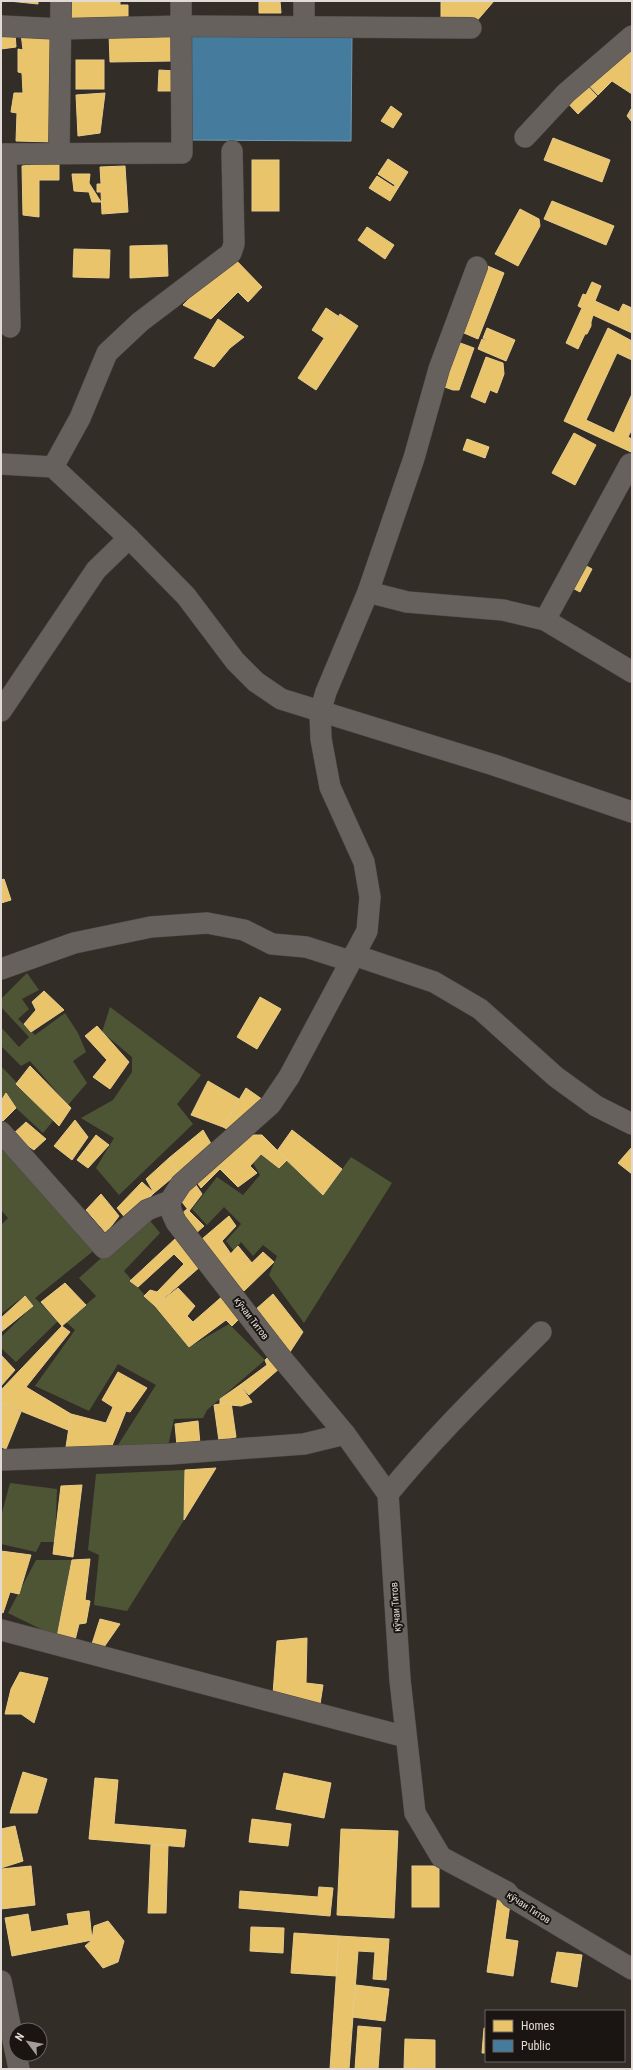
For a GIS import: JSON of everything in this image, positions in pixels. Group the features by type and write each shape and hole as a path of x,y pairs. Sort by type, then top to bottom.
{"street":[{"path":"59,152 61,1"},
{"path":"10,327 4,154 59,152 182,153 181,1"},
{"path":"304,1 304,26"},
{"path":"1,26 61,28 181,26 471,28"},
{"path":"525,137 566,94 632,36"},
{"path":"53,466 80,418 107,353 140,322 231,253 234,244 232,151"},
{"path":"1,1132 104,1248 147,1210 170,1201 181,1184 270,1105 289,1077 367,931 370,897 364,862 330,787 321,739 320,712 326,692 368,592 414,458 439,369 477,267"},
{"path":"1,464 53,466 129,538 186,596 235,661 256,682 281,699 487,763 630,805"},
{"path":"544,620 630,464"},
{"path":"1,711 96,570 129,538"},
{"path":"368,592 407,602 503,610 544,620 632,672"},
{"path":"1,969 74,943 152,927 207,924 244,930 272,944 306,947 352,958 434,982 480,1009 556,1077 596,1106 632,1124"},
{"name":"кӯчаи Титов","path":"170,1201 171,1211 176,1222 279,1355 345,1434 388,1494 400,1680 415,1813 441,1857 507,1892 511,1897 632,1969"},
{"path":"388,1494 462,1410 541,1332"},
{"path":"1,1460 170,1454 304,1444 345,1434"},
{"path":"1,1630 406,1737"},
{"path":"1,1981 19,2069"}],"green space":[{"path":"27,973 39,990 22,999 29,1009 18,1019 35,1035 65,1013 78,1033 86,1052 73,1061 87,1083 68,1105 30,1061 21,1066 1,1046 1,1027 19,1047 29,1037 1,1007 1,999"},
{"path":"110,1007 201,1075 177,1104 193,1124 119,1195 96,1168 114,1138 81,1118 113,1100 132,1072 132,1057 102,1032"},
{"path":"1,1066 53,1121 43,1133 16,1108 6,1094 1,1101"},
{"path":"1,1140 97,1248 35,1298 58,1321 16,1362 1,1348 1,1337 33,1306 24,1296 1,1314 1,1225 8,1218 1,1210"},
{"path":"261,1154 279,1168 287,1160 323,1195 351,1157 392,1183 304,1323 269,1275 277,1256 263,1245 253,1256 241,1242 234,1251 226,1241 241,1224 224,1207 207,1225 192,1209 217,1177 243,1195 260,1175 253,1163"},
{"path":"147,1217 160,1233 124,1271 189,1347 229,1324 265,1360 207,1410 203,1418 174,1419 168,1446 118,1445 156,1385 118,1364 89,1411 35,1386 75,1330 66,1322 96,1296 79,1278"},
{"path":"185,1470 184,1520 127,1611 94,1605 99,1555 88,1550 96,1474"},
{"path":"10,1483 57,1489 55,1542 41,1542 36,1552 1,1544 1,1516"},
{"path":"36,1560 72,1560 57,1637 8,1613"}],"building: Homes":[{"path":"9,1 38,1 38,4"},
{"path":"66,1 120,1 120,5 128,5 128,21 66,21"},
{"path":"259,1 280,1 281,13 259,13"},
{"path":"441,1 494,1 475,23 441,24"},
{"path":"174,32 173,61 110,62 109,33"},
{"path":"1,33 15,33 16,47 1,49"},
{"path":"21,33 52,34 54,142 16,141 17,113 11,112 14,93 23,93 22,73 18,72 18,49 23,50"},
{"path":"632,43 632,94 612,81 598,95 581,77"},
{"path":"76,60 104,60 104,89 76,89"},
{"path":"159,70 176,71 178,91 158,91"},
{"path":"580,78 597,96 578,114 561,96"},
{"path":"105,93 100,133 78,136 76,95"},
{"path":"391,106 402,114 393,128 381,121"},
{"path":"632,109 632,122 627,116"},
{"path":"553,138 610,160 602,182 544,160"},
{"path":"388,159 408,172 390,201 369,188 377,176 394,187 395,185 378,174"},
{"path":"252,160 279,160 279,211 252,211"},
{"path":"59,162 59,180 39,180 39,217 23,215 22,166"},
{"path":"125,166 128,212 102,214 101,192 97,192 97,184 101,184 100,167"},
{"path":"72,174 90,174 89,183 101,202 92,202 89,192 74,191"},
{"path":"552,201 614,226 606,245 544,219"},
{"path":"520,209 539,219 540,226 518,266 495,254"},
{"path":"367,227 394,245 385,259 358,240"},
{"path":"167,245 168,276 130,278 130,246"},
{"path":"74,249 110,250 109,278 73,277"},
{"path":"232,256 262,287 248,302 238,292 211,319 183,305"},
{"path":"483,264 504,273 478,339 457,330"},
{"path":"592,282 601,286 595,301 619,312 623,304 632,308 632,333 593,315 591,326 587,334 585,334 578,349 566,343 582,308 578,306 583,294 586,295"},
{"path":"326,308 338,316 324,338 312,330"},
{"path":"340,314 358,326 316,390 298,378"},
{"path":"218,319 244,337 230,348 214,367 194,358"},
{"path":"487,328 515,340 506,361 478,349 482,339 488,342 483,338"},
{"path":"608,328 632,341 632,360 617,353 586,420 614,433 632,394 632,429 628,437 632,439 631,452 564,421"},
{"path":"452,340 474,348 459,390 453,390 436,384"},
{"path":"486,357 503,363 504,374 497,393 490,390 485,403 471,397"},
{"path":"574,433 596,445 575,485 552,473"},
{"path":"467,439 489,447 485,458 463,450"},
{"path":"575,560 592,569 580,592 563,583"},
{"path":"4,879 11,900 1,903 1,880"},
{"path":"44,991 64,1010 31,1032 24,1024 36,1010 32,1002"},
{"path":"260,997 281,1009 257,1049 237,1037"},
{"path":"97,1026 129,1062 110,1089 93,1077 107,1060 85,1036"},
{"path":"30,1066 71,1108 59,1126 16,1084"},
{"path":"208,1081 239,1099 223,1127 191,1115"},
{"path":"246,1088 266,1102 234,1133 223,1127"},
{"path":"6,1093 16,1108 2,1122 1,1101"},
{"path":"75,1120 88,1137 72,1160 54,1146"},
{"path":"26,1122 46,1139 34,1150 12,1135"},
{"path":"203,1130 213,1147 178,1173 169,1158"},
{"path":"292,1130 342,1169 323,1195 277,1151"},
{"path":"96,1135 109,1145 88,1168 77,1160"},
{"path":"250,1135 262,1135 287,1160 279,1168 261,1154 250,1166 257,1173 238,1187 217,1166"},
{"path":"632,1147 632,1174 618,1163"},
{"path":"169,1158 178,1173 154,1193 146,1179"},
{"path":"217,1166 220,1169 201,1188 196,1181"},
{"path":"142,1182 154,1193 127,1220 117,1208"},
{"path":"194,1182 202,1194 189,1211 179,1198"},
{"path":"101,1194 119,1216 106,1233 86,1210"},
{"path":"187,1209 204,1226 195,1234 179,1216"},
{"path":"229,1216 236,1226 222,1241 231,1254 221,1264 202,1239"},
{"path":"176,1238 201,1266 155,1306 144,1296 150,1290 157,1292 184,1264 174,1254 138,1287 130,1281"},
{"path":"238,1246 252,1263 233,1281 221,1264"},
{"path":"263,1252 274,1262 244,1291 233,1281"},
{"path":"65,1283 86,1305 62,1326 41,1302"},
{"path":"178,1288 195,1306 187,1316 193,1322 225,1294 243,1315 232,1326 226,1320 189,1347 155,1306"},
{"path":"273,1294 303,1332 288,1355 255,1310"},
{"path":"25,1296 33,1306 1,1332 1,1318"},
{"path":"62,1326 70,1332 26,1387 71,1414 68,1430 1,1403 1,1390"},
{"path":"1,1355 15,1370 1,1386"},
{"path":"270,1355 280,1368 249,1395 240,1385 267,1365 265,1360"},
{"path":"118,1372 147,1388 130,1412 126,1411 109,1453 66,1447 71,1414 106,1423 113,1407 102,1400"},
{"path":"240,1385 252,1402 241,1406 220,1404 220,1399"},
{"path":"231,1402 236,1437 219,1441 214,1405"},
{"path":"1,1403 21,1412 6,1449 1,1447"},
{"path":"198,1421 200,1444 177,1446 175,1424"},
{"path":"216,1468 184,1520 185,1470"},
{"path":"82,1485 73,1557 53,1554 61,1486"},
{"path":"1,1551 31,1555 19,1594 10,1592 3,1613 1,1612"},
{"path":"90,1559 85,1600 90,1601 86,1623 79,1624 74,1644 57,1637 72,1560"},
{"path":"100,1619 120,1624 104,1647 92,1644"},
{"path":"307,1638 306,1683 323,1685 320,1704 273,1694 277,1641"},
{"path":"20,1672 48,1678 34,1723 21,1714 5,1714 11,1689"},
{"path":"23,1772 47,1779 37,1813 10,1813"},
{"path":"284,1773 331,1783 324,1818 276,1809"},
{"path":"95,1778 118,1780 114,1824 186,1830 184,1847 89,1839"},
{"path":"252,1819 291,1824 288,1846 249,1842"},
{"path":"15,1826 23,1861 1,1868 1,1829"},
{"path":"341,1829 398,1831 394,1918 337,1915"},
{"path":"151,1845 168,1845 166,1913 148,1913"},
{"path":"31,1866 35,1905 1,1909 1,1869"},
{"path":"412,1866 439,1866 439,1907 412,1907"},
{"path":"319,1887 333,1888 330,1916 239,1908 240,1891 318,1897"},
{"path":"498,1895 511,1897 505,1939 518,1941 513,1976 487,1972"},
{"path":"89,1911 92,1940 12,1956 5,1918 28,1914 31,1932 69,1925 67,1914"},
{"path":"108,1921 124,1941 118,1962 103,1968 85,1946 92,1940 94,1926"},
{"path":"251,1927 284,1928 283,1953 250,1951"},
{"path":"294,1933 339,1936 337,1976 291,1973"},
{"path":"339,1936 389,1939 386,1980 373,1979 375,1952 358,1951 349,2069 330,2069"},
{"path":"557,1952 582,1955 577,1987 551,1982"},
{"path":"356,1985 389,1989 385,2021 352,2017"},
{"path":"358,2026 381,2028 378,2069 355,2069"},
{"path":"484,2028 485,2028 485,2053 482,2053"},
{"path":"405,2039 435,2040 435,2069 404,2068"}],"building: Public":[{"path":"189,35 352,36 351,141 187,140"}]}
